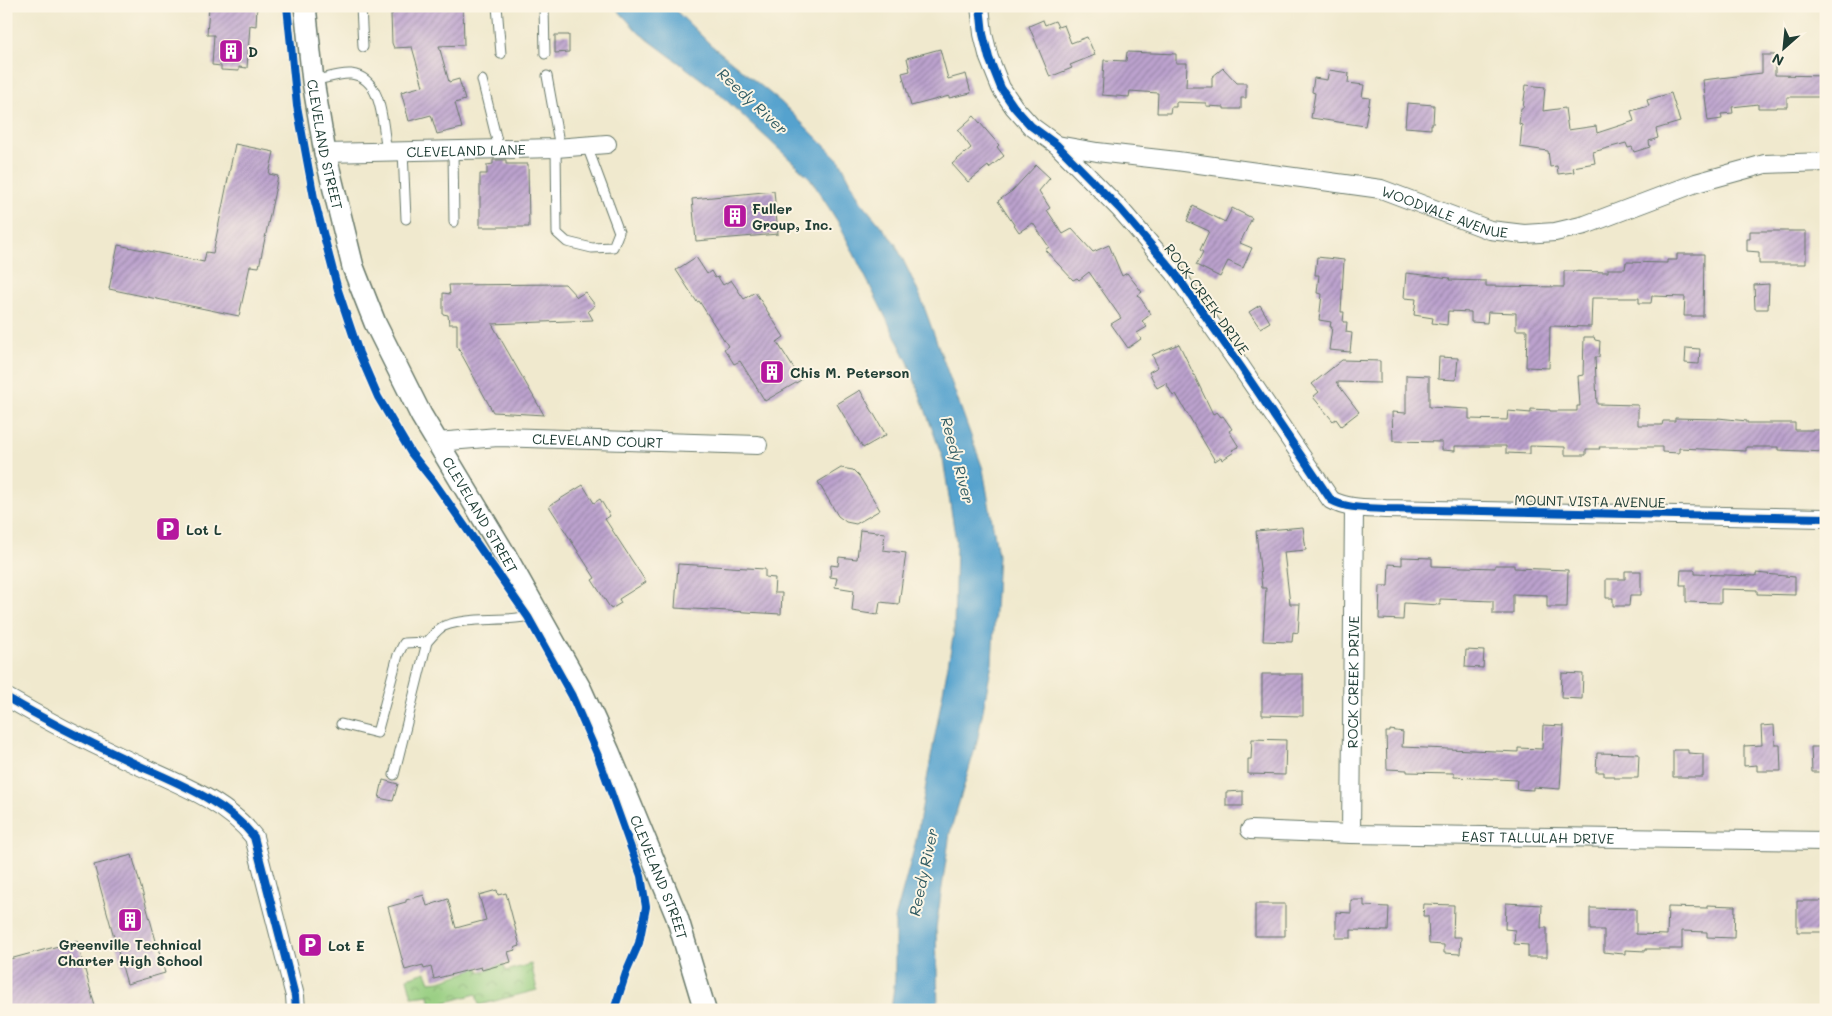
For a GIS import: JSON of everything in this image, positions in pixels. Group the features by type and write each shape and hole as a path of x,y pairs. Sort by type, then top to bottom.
{"street":[{"name":"CLEVELAND STREET","path":"305,6 313,81 325,153 353,267 375,323 421,415 539,613 581,690 609,752 677,917 695,973 704,1010"},
{"name":"ROCK CREEK DRIVE","path":"980,6 983,34 989,58 1001,88 1014,107 1031,126 1057,145 1120,209 1175,273 1241,366 1324,492 1339,505 1354,508 1351,834"},
{"name":"CLEVELAND LANE","path":"325,153 558,148 607,144"},
{"name":"WOODVALE AVENUE","path":"1057,145 1097,152 1381,189 1490,230 1524,234 1555,232 1584,225 1696,183 1756,166 1826,162"},
{"name":"CLEVELAND COURT","path":"437,442 498,437 758,445"},
{"name":"MOUNT VISTA AVENUE","path":"1354,508 1826,518"},
{"path":"6,697 69,732 199,794 224,808 244,824 254,837 296,1010"},
{"name":"EAST TALLULAH DRIVE","path":"1250,830 1351,834 1826,841"}],"lane":[{"path":"361,6 364,47"},
{"path":"497,6 501,54"},
{"path":"544,6 545,54"},
{"path":"313,81 349,74 362,77 370,83 378,100 395,151 406,219"},
{"path":"547,76 558,148 557,233 567,242 592,248 613,247 619,232 587,146"},
{"path":"482,80 499,149"},
{"path":"453,150 454,222"},
{"path":"394,776 426,642 443,626 476,620 528,617 539,613"},
{"path":"340,724 377,734 398,655 404,643 426,642"}],"green space":[{"path":"502,961 506,971 531,964 537,990 479,1005 476,994 431,1006 429,995 412,997 407,978 426,972 430,982 440,981 467,972 468,968 477,965 480,972 491,969 490,964"}],"water":[{"name":"Reedy River","path":"614,6 671,6 711,45 782,103 840,161 861,202 895,243 919,293 983,469 998,555 992,663 977,742 950,833 936,928 938,1010 891,1010 895,979 895,919 915,845 954,632 956,541 943,459 908,362 838,222 810,178 713,88 639,33"}],"building":[{"name":"D","path":"209,6 257,6 256,26 250,25 247,68 239,67 239,71 221,70 221,66 212,65 214,35 207,35"},
{"path":"463,6 464,45 439,46 449,82 459,79 465,100 455,103 462,128 437,134 431,115 409,121 401,92 423,86 412,47 394,48 392,43 392,8"},
{"path":"1043,20 1045,25 1055,21 1058,27 1064,25 1071,43 1087,37 1095,55 1070,65 1072,68 1050,77 1029,26"},
{"path":"555,35 569,35 569,52 555,53"},
{"path":"940,49 948,79 966,74 971,93 949,98 949,96 911,106 902,73 910,71 907,58"},
{"path":"1127,52 1176,54 1176,63 1187,63 1186,87 1212,87 1212,77 1223,68 1237,83 1246,83 1246,98 1241,98 1241,109 1206,106 1206,103 1176,102 1176,107 1171,107 1170,113 1157,113 1158,93 1130,91 1129,97 1102,95 1104,60 1126,61"},
{"path":"1762,55 1775,55 1775,75 1826,76 1826,97 1787,97 1787,107 1758,108 1758,104 1732,107 1733,113 1721,114 1722,119 1708,121 1703,80 1762,73"},
{"path":"1329,70 1349,73 1348,83 1364,85 1362,97 1370,98 1365,126 1311,118 1315,93 1312,92 1314,78 1327,80"},
{"path":"1526,85 1545,87 1543,111 1565,108 1568,130 1596,126 1597,133 1634,121 1631,111 1649,106 1647,100 1671,93 1680,122 1656,129 1658,138 1649,141 1650,147 1634,152 1632,147 1628,148 1626,143 1593,152 1595,163 1573,167 1574,172 1558,174 1557,166 1550,167 1548,151 1520,147 1522,125 1519,124"},
{"path":"1407,103 1434,105 1431,129 1405,127"},
{"path":"974,116 999,145 997,147 1004,156 968,182 952,164 971,148 958,130"},
{"path":"235,144 274,152 269,174 278,176 259,267 250,266 239,316 109,289 118,245 204,262 206,252 213,253"},
{"path":"493,160 506,160 506,164 528,164 529,227 480,227 480,174 487,174 487,165 493,164"},
{"path":"1036,165 1050,178 1039,191 1050,208 1047,210 1063,234 1072,229 1093,252 1109,245 1122,276 1127,273 1142,292 1138,295 1151,314 1142,321 1147,327 1137,333 1141,339 1128,348 1111,324 1121,318 1089,272 1079,280 1077,278 1073,280 1045,250 1049,247 1033,223 1019,232 998,201 1012,191"},
{"name":"Fuller Group, Inc.","path":"774,191 778,234 696,241 692,199"},
{"path":"1193,206 1225,222 1232,208 1252,218 1240,243 1252,248 1243,268 1228,261 1220,277 1196,265 1203,252 1200,250 1209,231 1187,221"},
{"path":"1750,231 1806,231 1806,264 1759,264 1759,252 1747,251 1747,239 1750,239"},
{"path":"1677,254 1704,254 1703,316 1684,316 1685,297 1652,296 1651,303 1639,303 1639,298 1592,298 1591,327 1550,326 1549,368 1526,367 1527,330 1516,330 1516,313 1488,312 1487,323 1471,322 1471,312 1448,311 1447,325 1432,323 1433,318 1414,315 1416,299 1404,298 1406,273 1450,278 1449,280 1486,281 1486,286 1564,287 1564,271 1608,272 1608,269 1625,269 1626,262 1667,263 1667,260 1677,260"},
{"path":"696,257 707,274 711,271 715,278 718,277 723,285 731,280 744,299 755,292 784,337 777,342 801,380 765,401 740,361 734,364 724,349 728,346 676,270"},
{"path":"1317,257 1344,260 1341,312 1344,312 1343,322 1347,322 1346,332 1352,333 1350,352 1329,350 1331,322 1319,320 1322,294 1317,293 1319,275 1315,275"},
{"path":"565,284 577,297 585,292 595,305 588,311 593,320 492,324 544,415 493,412 457,346 457,324 449,324 448,315 443,314 443,293 450,294 449,285"},
{"path":"1769,284 1768,309 1755,309 1754,285"},
{"path":"1260,305 1270,322 1260,328 1249,312"},
{"path":"1584,337 1594,337 1595,340 1600,341 1599,357 1595,357 1597,404 1638,405 1638,425 1662,425 1663,421 1675,421 1675,418 1718,418 1747,421 1747,423 1795,423 1795,430 1826,430 1826,452 1778,450 1778,447 1746,447 1746,451 1679,448 1679,453 1662,452 1662,447 1599,447 1600,449 1586,449 1586,455 1565,455 1565,447 1530,446 1530,454 1506,453 1506,446 1455,446 1455,451 1442,450 1442,442 1393,441 1392,412 1406,413 1406,375 1429,376 1429,407 1469,409 1469,419 1507,420 1508,411 1531,413 1531,409 1577,411 1577,406 1580,406 1578,376 1583,375"},
{"path":"1179,344 1213,414 1217,412 1221,417 1223,416 1232,429 1229,431 1239,447 1232,450 1234,452 1222,460 1221,457 1215,461 1176,394 1173,396 1166,383 1157,388 1149,372 1158,367 1152,355"},
{"path":"1686,348 1700,349 1699,364 1685,363"},
{"path":"1439,357 1458,358 1456,380 1438,379"},
{"path":"1342,360 1380,361 1380,383 1336,382 1359,412 1341,426 1336,419 1333,421 1313,397 1319,392 1312,384"},
{"path":"860,390 886,435 863,448 837,404"},
{"path":"841,468 853,470 859,476 880,510 856,524 846,522 838,516 818,482"},
{"path":"583,485 594,503 600,499 610,516 605,519 646,582 619,599 621,603 611,609 592,580 595,578 549,506"},
{"path":"1303,527 1306,550 1284,552 1290,604 1300,604 1298,633 1293,632 1292,642 1263,641 1266,588 1262,588 1256,531"},
{"path":"860,530 885,533 883,550 906,553 899,604 880,602 878,615 852,611 854,590 835,587 837,578 830,577 831,565 838,566 839,557 857,559"},
{"path":"1402,557 1432,558 1432,566 1495,568 1495,565 1514,565 1514,568 1568,570 1567,607 1547,607 1547,595 1513,594 1513,614 1493,614 1493,601 1440,599 1440,605 1404,603 1403,620 1379,619 1380,586 1388,586 1389,564 1402,565"},
{"path":"678,564 765,569 765,577 775,578 774,593 782,593 781,614 675,608"},
{"path":"1681,570 1695,570 1695,574 1756,576 1756,573 1795,577 1795,595 1757,594 1757,590 1721,589 1721,603 1686,602 1686,585 1680,585"},
{"path":"1625,571 1641,571 1641,595 1630,595 1629,606 1613,606 1613,598 1606,598 1606,579 1625,579"},
{"path":"1466,650 1484,651 1483,668 1465,667"},
{"path":"1562,673 1583,674 1582,699 1561,698"},
{"path":"1262,674 1303,674 1303,716 1262,715"},
{"path":"1543,725 1564,726 1560,789 1533,787 1533,790 1516,789 1517,780 1454,777 1454,773 1407,772 1407,770 1387,769 1386,732 1390,732 1390,730 1403,732 1402,747 1518,752 1518,748 1542,749"},
{"path":"1774,725 1775,745 1780,745 1781,771 1757,771 1757,765 1744,766 1744,746 1762,745 1761,726"},
{"path":"1252,739 1286,740 1285,775 1248,774 1248,759 1251,759"},
{"path":"1811,747 1826,747 1826,772 1812,772"},
{"path":"1673,750 1688,750 1688,753 1703,754 1703,777 1673,777"},
{"path":"1597,753 1639,754 1638,778 1614,778 1614,776 1604,776 1604,772 1596,772"},
{"path":"383,780 398,784 393,801 379,798"},
{"path":"1243,791 1243,806 1226,806 1226,792"},
{"name":"Greenville Technical Charter High School","path":"132,855 165,973 127,984 94,865"},
{"path":"497,890 498,895 506,893 520,946 508,952 511,962 482,970 481,967 434,979 431,967 424,969 423,965 405,970 388,907 424,895 427,906 448,899 456,928 486,920 479,895"},
{"path":"1351,900 1364,900 1364,906 1389,907 1388,931 1351,930 1351,938 1336,938 1336,912 1351,913"},
{"path":"1797,901 1826,901 1826,932 1797,932"},
{"path":"1506,903 1542,905 1541,928 1547,928 1547,957 1528,957 1528,945 1514,944 1515,930 1505,929"},
{"path":"1255,904 1285,904 1285,936 1255,936"},
{"path":"1424,904 1454,905 1453,937 1461,937 1460,954 1444,953 1444,945 1429,944 1428,916 1423,916"},
{"path":"1707,905 1735,906 1734,938 1707,937 1707,932 1682,931 1682,949 1625,950 1625,954 1604,952 1604,930 1590,930 1590,908 1636,909 1636,934 1667,935 1668,907 1707,908"},
{"path":"77,941 96,1010 6,1010 6,960"}],"cycle path":[{"path":"287,6 297,106 314,198 338,290 359,353 378,397 411,453 434,482 528,617 572,696 598,756 641,876 646,907 639,943 626,973 614,1010"},
{"path":"980,6 983,34 989,58 1001,88 1014,107 1031,126 1057,145 1120,209 1175,273 1331,500 1350,507 1385,509 1826,518"},
{"path":"6,697 80,737 194,791 227,811 242,823 254,837 295,996 296,1010"}],"place":[{"name":"D","path":"231,51"},
{"name":"Fuller Group, Inc.","path":"735,216"},
{"name":"Chis M. Peterson","path":"772,372"},
{"name":"Lot L","path":"168,529"},
{"name":"Greenville Technical Charter High School","path":"130,920"},
{"name":"Lot E","path":"310,945"}]}
